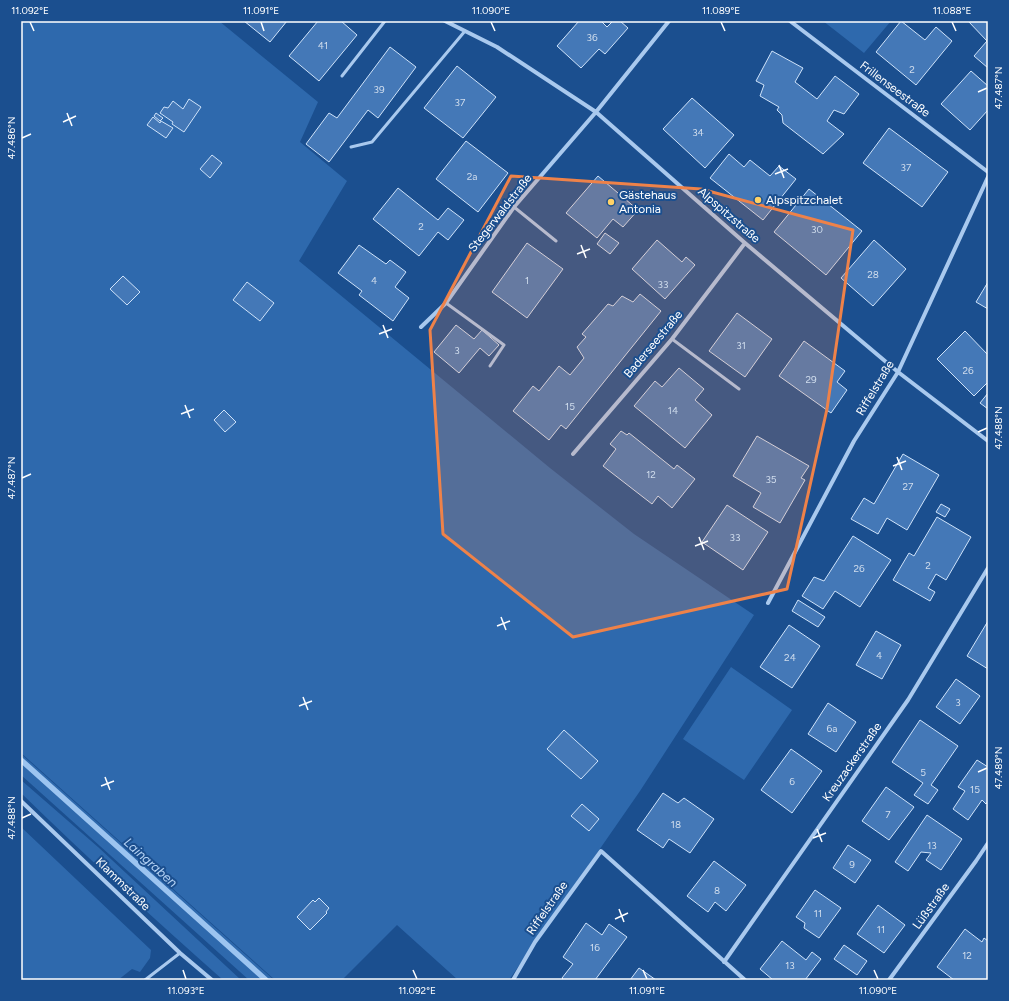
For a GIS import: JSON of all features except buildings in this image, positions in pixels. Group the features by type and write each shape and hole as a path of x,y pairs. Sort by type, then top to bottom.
{"street":[{"name":"Alpspitzstraße","path":"445,21 497,47 596,112 745,243 898,372 988,441"},
{"path":"596,112 670,21"},
{"name":"Frillenseestraße","path":"790,21 988,172"},
{"name":"Stegerwaldstraße","path":"421,327 446,302 514,207 596,112"},
{"name":"Riffelstraße","path":"768,603 854,441 898,372 988,177"},
{"name":"Baderseestraße","path":"572,454 672,339 745,243"},
{"name":"Kreuzackerstraße","path":"724,962 908,700 988,568"},
{"name":"Klammstraße","path":"21,801 180,953 212,980"},
{"name":"Lüßstraße","path":"889,980 976,862 988,843"},
{"name":"Riffelstraße","path":"513,980 535,942 601,850 724,962"},
{"path":"724,962 744,980"}],"lane":[{"path":"342,76 384,21"},
{"path":"351,146 372,142 465,31"},
{"path":"514,207 556,241"},
{"path":"446,302 504,345 490,366"},
{"path":"672,339 739,389"},
{"path":"145,980 180,953"}],"highlighted area":[{"path":"511,176 701,189 853,230 827,409 787,589 573,637 443,534 430,330"}],"shaded area":[{"path":"21,21 219,21 318,102 300,142 347,181 299,261 550,468 634,534 754,615 640,791 509,980 458,980 397,925 342,980 275,980 21,753"},
{"path":"823,21 891,21 864,53"},
{"path":"731,667 792,710 744,780 683,739"},
{"path":"21,754 274,980 249,980 21,775"},
{"path":"21,780 98,847 241,980 223,980 172,934 21,793"},
{"path":"21,827 151,950 150,958 140,972 132,969 118,980 21,980"}],"waterway":[{"name":"Laingraben","path":"21,760 266,980"}],"place":[{"name":"Alpspitzchalet","path":"758,200"},
{"name":"Gästehaus Antonia","path":"611,202"}]}
